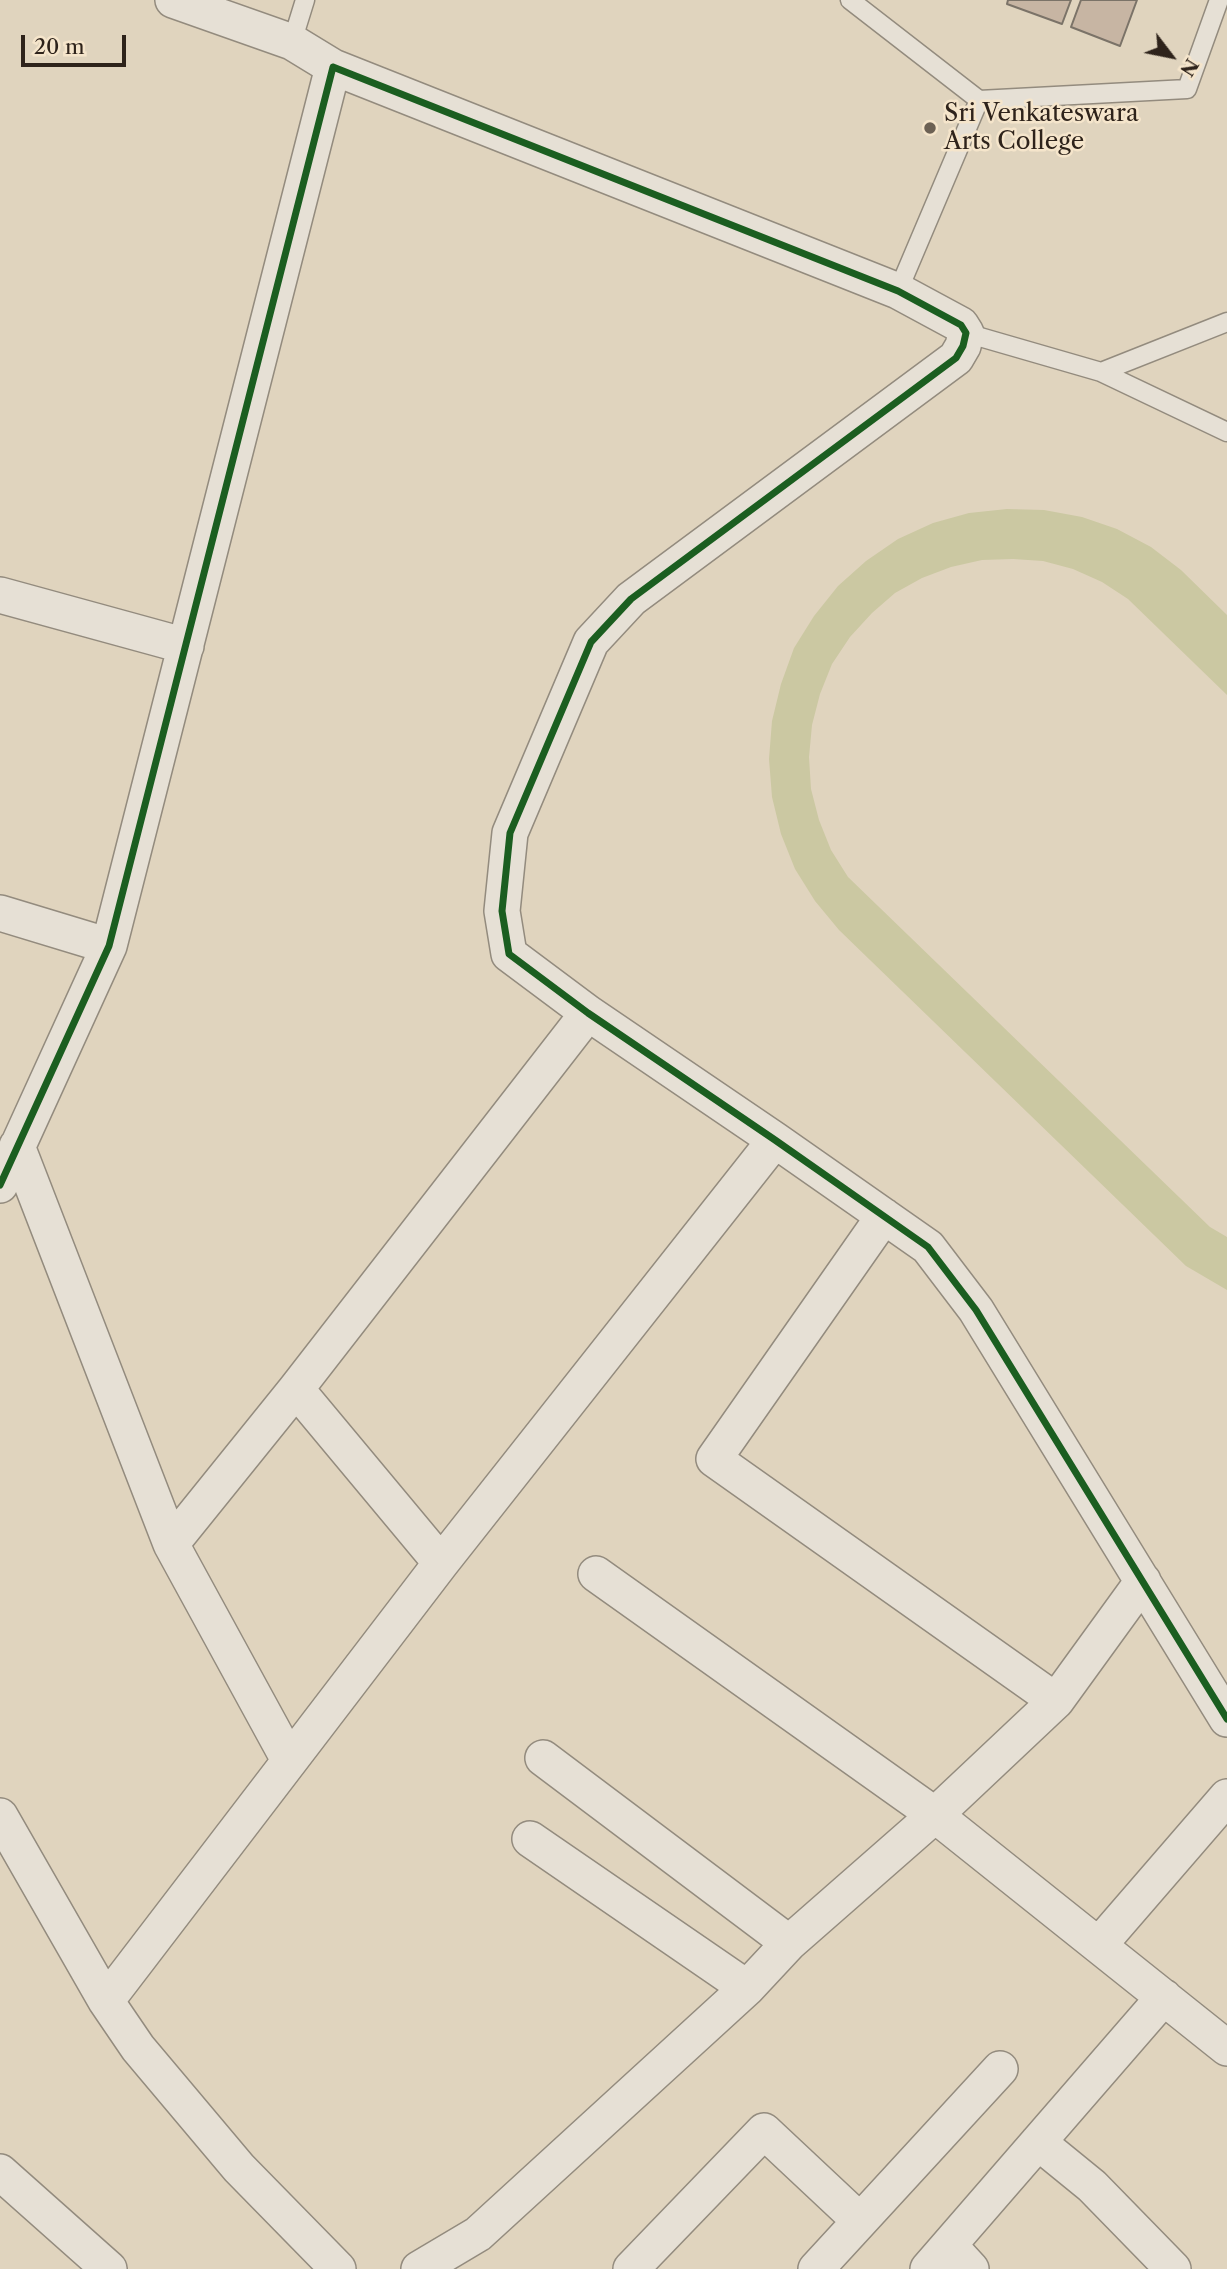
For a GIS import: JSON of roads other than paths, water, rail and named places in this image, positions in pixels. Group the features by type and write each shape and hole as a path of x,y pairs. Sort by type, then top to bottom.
{"street":[{"path":"173,0 292,42 333,67 898,291 961,325 966,333 956,358 631,599 591,642 510,833 502,911 509,954 588,1013 928,1247 976,1310 1227,1718"},
{"path":"0,1185 109,946 333,67"},
{"path":"0,594 186,646"},
{"path":"0,913 109,946"},
{"path":"171,1544 296,1389 588,1013"},
{"path":"106,2001 440,1563 775,1140"},
{"path":"17,1146 171,1544 289,1760"},
{"path":"884,1216 714,1460 1056,1701"},
{"path":"296,1389 440,1563"},
{"path":"596,1574 935,1815 1227,2048"},
{"path":"419,2269 478,2234 747,1988 789,1942 935,1815 1056,1701 1143,1581"},
{"path":"543,1758 789,1942"},
{"path":"1099,1945 1227,1797"},
{"path":"0,1816 106,2001 138,2048 239,2168 338,2269"},
{"path":"530,1839 747,1988"},
{"path":"949,2261 1038,2142 1164,1997"},
{"path":"816,2269 1000,2069"},
{"path":"631,2269 764,2131 860,2221"},
{"path":"1038,2142 1092,2186 1173,2269"},
{"path":"0,2172 109,2269"}],"lane":[{"path":"292,42 305,0"},
{"path":"850,0 979,100 1187,89 1219,0"},
{"path":"898,291 979,100"},
{"path":"1101,372 1227,322"},
{"path":"966,333 1101,372 1227,432"}],"place":[{"name":"Sri Venkateswara Arts College","path":"930,128"}]}
